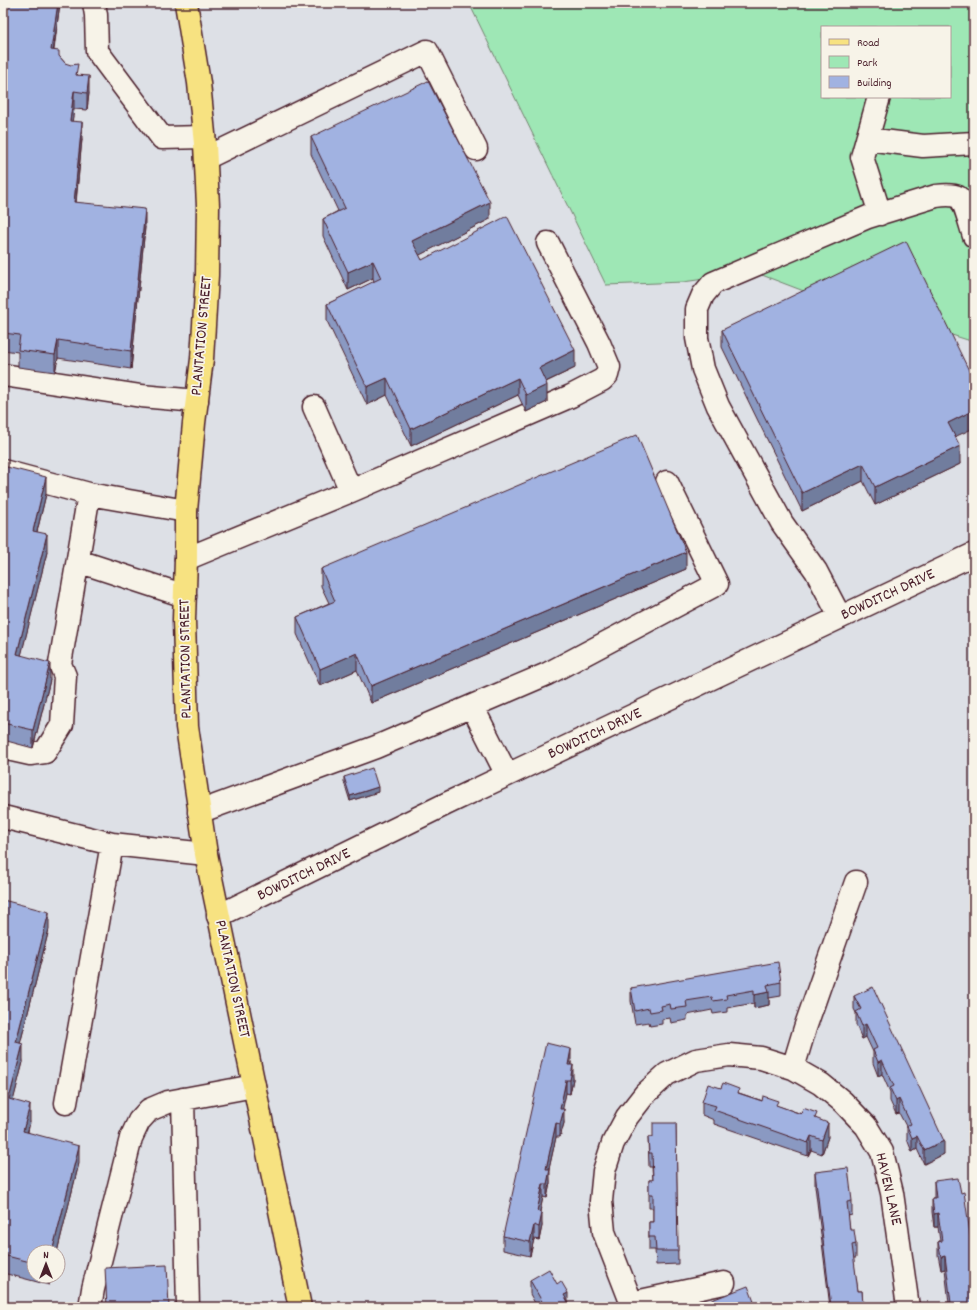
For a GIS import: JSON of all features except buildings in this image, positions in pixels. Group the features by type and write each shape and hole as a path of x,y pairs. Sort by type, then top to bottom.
{"main road":[{"name":"PLANTATION STREET","path":"186,3 198,84 205,147 208,206 208,275 202,359 186,510 184,620 187,727 199,812 218,916 299,1305"}],"street":[{"path":"94,3 97,51 162,138 205,147 427,51 476,149"},
{"path":"879,98 862,157 880,214"},
{"path":"867,139 923,146 974,143"},
{"path":"840,618 816,571 782,523 718,406 703,369 697,338 697,309 703,295 714,283 868,217 936,196 952,196 963,202 973,233"},
{"path":"186,559 351,491 571,396 602,380 607,375 610,367 548,243"},
{"path":"3,375 141,396 197,401"},
{"path":"314,407 351,491"},
{"path":"3,471 89,494 186,510"},
{"path":"199,812 376,747 547,674 717,584 667,482"},
{"path":"3,748 30,754 45,752 62,725 65,676 60,664 89,494"},
{"name":"BOWDITCH DRIVE","path":"218,916 507,776 974,554"},
{"path":"78,561 185,596"},
{"path":"472,706 507,776"},
{"path":"3,817 112,844 206,854"},
{"path":"66,1103 112,844"},
{"path":"793,1068 805,1028 856,882"},
{"name":"HAVEN LANE","path":"632,1305 604,1232 601,1201 604,1171 612,1143 627,1117 645,1094 667,1074 696,1060 729,1055 761,1058 793,1068 821,1084 843,1102 866,1126 882,1152 892,1193 908,1307"},
{"path":"90,1307 93,1289 130,1138 138,1121 149,1110 175,1100 254,1086"},
{"path":"175,1100 188,1307"},
{"path":"632,1305 724,1283"}],"green space":[{"path":"469,3 974,3 974,342 892,316 809,293 754,272 683,282 606,285"}]}
